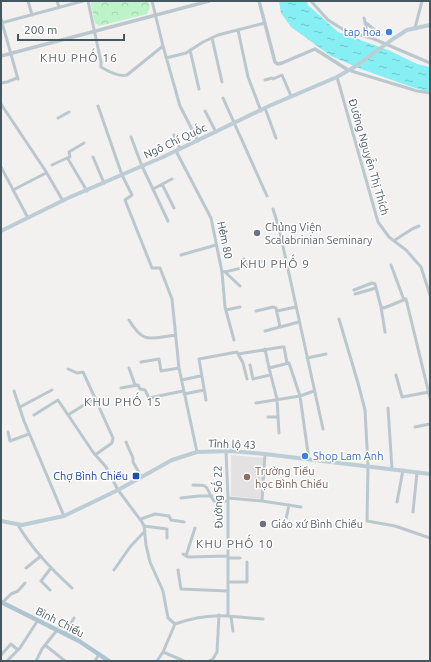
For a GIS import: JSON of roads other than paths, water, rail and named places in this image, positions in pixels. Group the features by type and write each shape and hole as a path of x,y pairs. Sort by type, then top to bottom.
{"main road":[{"name":"Ngô Chí Quốc","path":"1,232 63,201 198,141 263,109 336,77 356,66 407,30 430,25"},
{"name":"Tỉnh lộ 43","path":"1,521 18,525 33,524 64,516 118,490 172,460 197,452 226,451 265,454 430,474"},
{"name":"Bình Chiểu","path":"2,602 65,634 100,654 109,661"}],"street":[{"path":"28,1 32,15"},
{"path":"57,1 59,7"},
{"path":"1,82 17,79 1,21 32,15 83,1"},
{"path":"88,1 101,67 120,76 126,75 163,46"},
{"path":"152,1 180,106 198,141"},
{"path":"1,56 209,1"},
{"path":"259,1 273,58 278,64 282,64 314,50 348,70 417,91 430,93"},
{"path":"311,1 328,20 344,30 368,37 430,63"},
{"path":"415,28 422,1"},
{"path":"368,37 364,20 381,35"},
{"path":"166,58 180,55 212,38 265,23"},
{"path":"238,30 248,77 276,138"},
{"path":"212,38 222,82"},
{"path":"190,50 199,89"},
{"path":"264,80 282,75 292,96"},
{"name":"Đường Nguyễn Thị Thích","path":"336,77 378,222 389,237 421,266 430,295"},
{"path":"223,98 267,196"},
{"path":"1,104 63,201"},
{"path":"98,106 122,175 132,196 125,200 152,268 160,268 172,299 179,368 197,452"},
{"path":"205,111 216,132"},
{"path":"58,118 69,112"},
{"name":"Hẻm 80","path":"174,135 178,150 210,218 223,272 222,279 226,310 234,340"},
{"path":"132,137 142,166 168,221"},
{"path":"52,165 70,156 69,152 84,143"},
{"path":"93,157 104,183"},
{"path":"67,158 87,191"},
{"path":"1,167 28,218"},
{"path":"13,190 46,173"},
{"path":"153,189 172,179"},
{"path":"162,184 174,208"},
{"path":"273,210 279,228 323,429"},
{"path":"394,240 419,226"},
{"path":"181,255 216,245"},
{"path":"244,259 246,266"},
{"path":"223,272 232,272 264,261"},
{"path":"391,265 404,300 406,299 430,398"},
{"path":"223,272 240,286"},
{"path":"425,277 430,275"},
{"path":"354,290 372,283 375,284 385,332"},
{"path":"355,294 376,288"},
{"path":"381,307 384,308 404,300"},
{"path":"226,310 240,307"},
{"path":"256,311 275,307 278,311 280,327"},
{"path":"278,311 296,307"},
{"path":"339,319 365,410 368,466 367,521 395,526 430,538"},
{"path":"129,320 142,337 148,338 176,335"},
{"path":"265,331 299,322"},
{"path":"206,400 199,359 237,352 238,354 248,353 283,347 287,363 290,363 300,396 309,460"},
{"path":"265,349 270,375 277,399 279,433"},
{"path":"238,354 243,363 247,379"},
{"path":"307,358 326,354"},
{"path":"141,362 159,359 161,371 179,368"},
{"path":"269,368 287,363"},
{"path":"250,365 253,379 270,375"},
{"path":"129,368 135,385 138,385 140,389 144,390 149,398 204,390"},
{"path":"68,369 77,373 83,372 113,438 112,443 95,455"},
{"path":"396,374 402,397 429,392"},
{"path":"182,380 200,376 202,377"},
{"path":"121,388 135,385"},
{"path":"20,407 52,390"},
{"path":"14,391 29,434 64,516"},
{"path":"256,403 300,396 314,391"},
{"path":"68,415 95,398"},
{"path":"34,415 58,400 95,455 106,467 118,490 141,519 144,526 146,546 150,562 163,591 168,618 175,624"},
{"path":"388,408 392,469"},
{"path":"268,416 278,417"},
{"path":"414,427 430,424"},
{"path":"8,432 10,441 29,434"},
{"path":"126,442 134,458 133,462 141,476"},
{"name":"Đường Số 22","path":"226,451 228,500 228,590 233,631"},
{"path":"262,501 265,454"},
{"path":"397,502 403,470"},
{"path":"413,512 417,472"},
{"path":"193,485 206,486 214,500 262,501 301,507"},
{"path":"181,498 212,496"},
{"path":"286,520 289,505"},
{"path":"141,519 155,514 169,516 170,520 184,522"},
{"path":"18,525 27,540 72,588"},
{"path":"144,526 167,529 168,538"},
{"path":"186,556 195,528"},
{"path":"114,570 130,547 145,531"},
{"path":"183,554 188,558 240,558"},
{"path":"26,568 41,556"},
{"path":"228,582 247,582 247,562"},
{"path":"50,590 41,581 52,568"},
{"path":"178,570 181,588 228,590"},
{"path":"2,602 11,594 18,591 25,583"},
{"path":"209,661 213,659 217,652 219,615"},
{"path":"157,661 163,652 175,624 187,620 219,615 263,619"},
{"path":"65,634 74,618"},
{"path":"7,661 18,650 38,620"},
{"path":"36,661 45,645 57,630"},
{"path":"1,655 11,644 18,650"},
{"path":"45,645 65,661"},
{"path":"163,652 184,661"},
{"path":"95,661 100,654"}],"water":[{"path":"279,1 307,1 308,5 338,32 388,50 417,64 430,67 430,91 425,91 406,85 361,69 331,56 291,27 281,13"}],"place":[{"name":"tap hoa","path":"389,32"},
{"name":"Chủng Viện Scalabrinian Seminary","path":"257,233"},
{"name":"Shop Lam Anh","path":"305,456"},
{"name":"Chợ Bình Chiểu","path":"136,476"},
{"name":"Trường Tiểu học Bình Chiểu","path":"247,477"},
{"name":"Giáo xứ Bình Chiểu","path":"263,524"}],"district":[{"name":"KHU PHỐ 16","path":"79,57"},
{"name":"KHU PHỐ 9","path":"275,263"},
{"name":"KHU PHỐ 15","path":"123,401"},
{"name":"KHU PHỐ 10","path":"235,543"}]}
